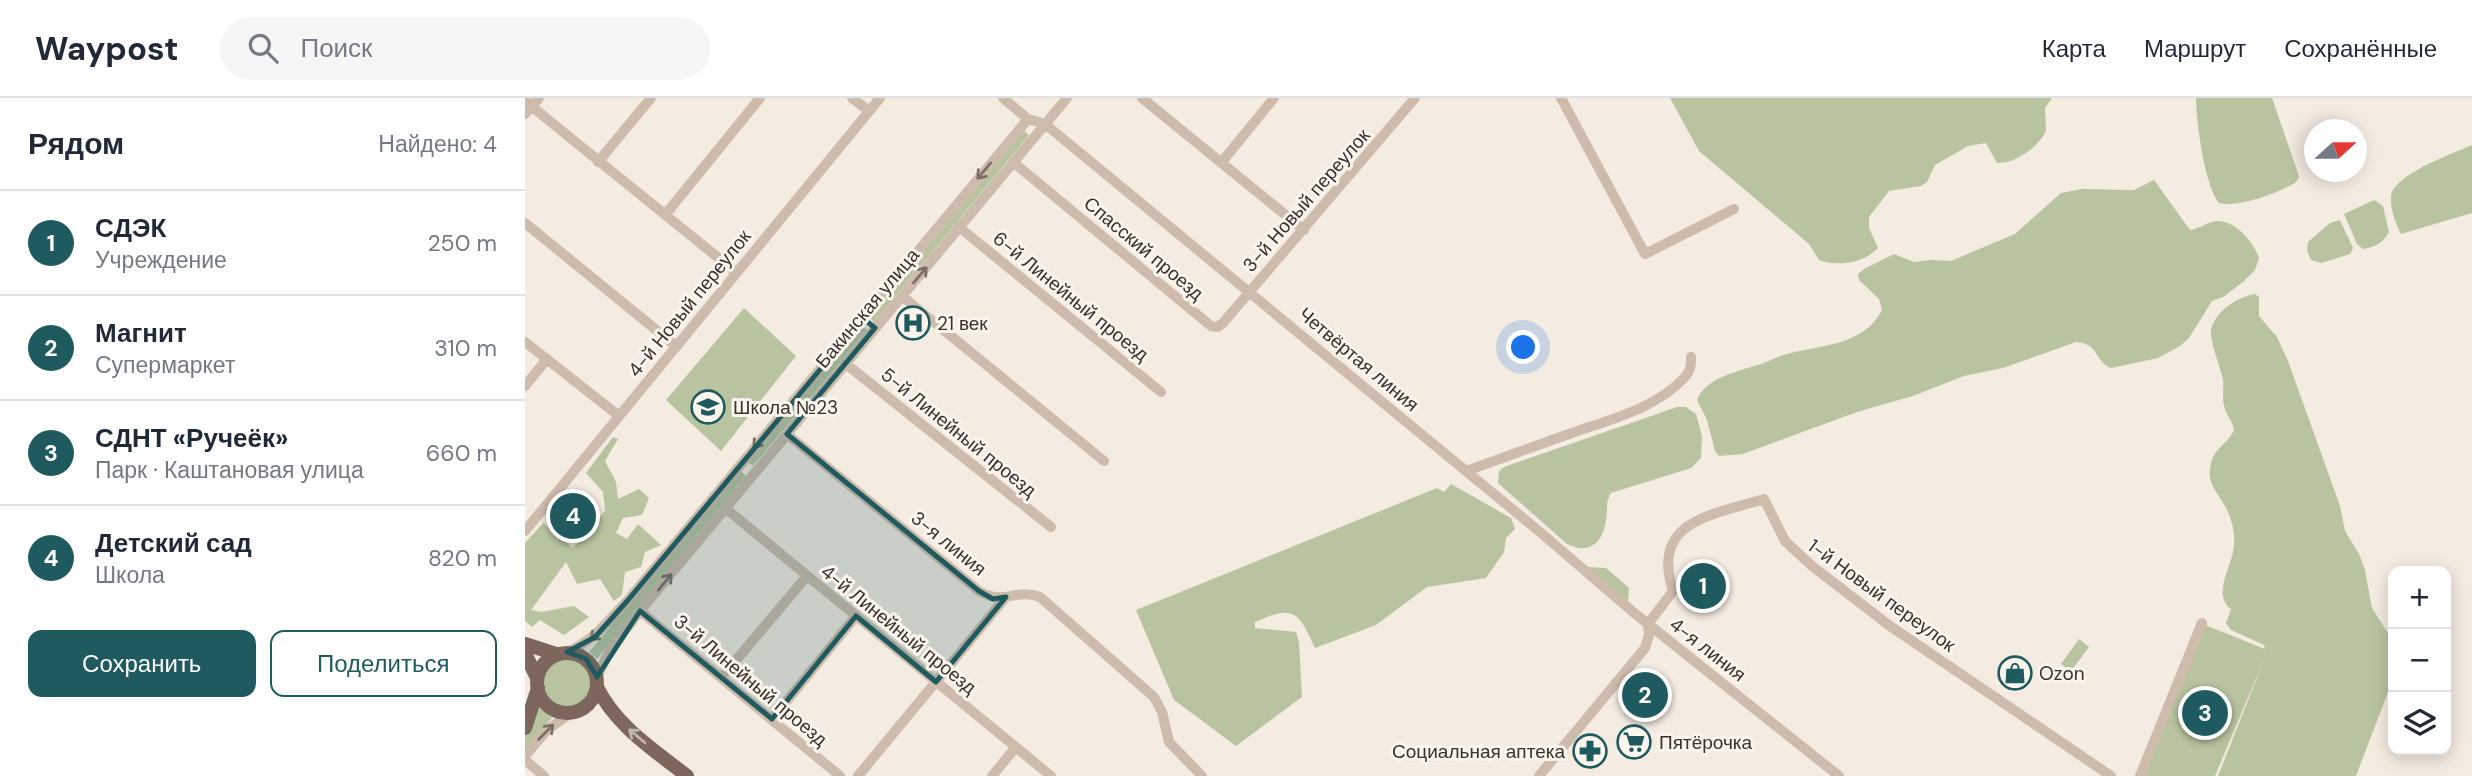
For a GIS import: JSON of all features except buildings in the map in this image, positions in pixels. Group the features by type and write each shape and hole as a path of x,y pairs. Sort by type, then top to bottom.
{"main road":[{"path":"525,644 577,654 586,659 593,667 606,704 621,721 687,776"},
{"path":"525,653 538,683 541,698 557,711 571,713 587,705 594,697 597,682"},
{"path":"525,728 541,668 547,660 562,653"}],"street":[{"path":"599,162 651,98"},
{"path":"665,215 760,98"},
{"path":"852,98 869,111"},
{"name":"4-й Новый переулок","path":"527,523 619,416 880,98"},
{"path":"1003,98 1028,119 1045,124"},
{"name":"Бакинская улица","path":"597,682 610,650 641,611 1067,98"},
{"path":"1221,163 1274,98"},
{"name":"3-й Новый переулок","path":"1249,292 1415,98"},
{"path":"1561,98 1645,254 1734,209"},
{"path":"1146,99 1304,230"},
{"path":"530,105 737,273"},
{"name":"Бакинская улица","path":"562,653 584,645 595,637 628,600 1028,119"},
{"name":"Четвёртая линия","path":"1045,124 1466,471 1648,625"},
{"name":"Спасский проезд","path":"1013,162 1211,326 1218,327 1223,323 1249,292"},
{"path":"525,223 676,346"},
{"name":"6-й Линейный проезд","path":"959,227 1161,392"},
{"path":"902,296 1104,461"},
{"path":"863,318 875,328"},
{"path":"525,342 619,416"},
{"path":"1466,471 1644,405 1666,393 1685,376 1691,368 1691,356"},
{"path":"525,386 547,359"},
{"name":"5-й Линейный проезд","path":"846,364 1051,527"},
{"name":"3-я линия","path":"787,434 979,591 993,598 1028,593 1040,597 1154,697 1162,712 1169,742 1199,775"},
{"path":"742,462 754,472"},
{"name":"1-й Новый переулок","path":"1539,776 1645,648 1648,625 1673,591 1668,569 1673,538 1682,528 1697,520 1764,499 1785,541 1812,566 1890,626 2111,776"},
{"name":"4-й Линейный проезд","path":"725,508 1051,776"},
{"path":"721,678 807,576"},
{"path":"858,776 1006,597"},
{"name":"3-й Линейный проезд","path":"641,611 840,776"},
{"path":"772,719 856,616"},
{"path":"2140,776 2202,622"},
{"name":"4-я линия","path":"1648,625 1839,776"},
{"path":"544,776 525,758 547,730 571,713"},
{"path":"992,776 1016,747"}],"highlighted area":[{"path":"863,318 875,328 787,434 979,591 993,599 1006,597 936,682 856,616 772,719 640,611 597,677 586,659 567,652 595,637 628,600"}],"green space":[{"path":"1670,98 2052,98 2045,108 2046,131 2032,148 2019,158 1997,163 1986,143 1968,146 1935,165 1927,182 1921,186 1889,191 1869,217 1869,228 1878,248 1866,257 1842,263 1819,260 1809,244 1699,151"},
{"path":"2196,98 2272,98 2298,173 2299,178 2295,183 2247,202 2219,203 2206,169"},
{"path":"1023,130 1029,135 874,322 869,318"},
{"path":"2472,145 2472,213 2401,234 2391,206 2394,189 2412,173"},
{"path":"2154,180 2190,230 2212,222 2227,223 2241,231 2259,258 2255,270 2243,282 2223,297 2212,301 2189,338 2180,346 2158,358 2111,368 2089,346 2076,342 2003,368 1964,376 1743,454 1719,456 1715,451 1707,420 1697,400 1701,392 1716,380 1734,372 1784,355 1840,342 1864,331 1882,310 1879,299 1859,280 1858,274 1864,269 1894,254 1914,262 1951,261 2015,234 2061,193 2082,189 2134,190"},
{"path":"2374,200 2383,206 2389,232 2378,244 2363,249 2357,244 2344,214"},
{"path":"2340,220 2353,248 2350,254 2321,263 2311,260 2307,251 2308,242 2330,223"},
{"path":"2255,294 2259,297 2259,316 2277,337 2288,361 2340,506 2345,531 2365,570 2372,608 2388,633 2388,692 2356,776 2218,776 2266,655 2215,776 2141,776 2205,625 2265,649 2264,645 2231,630 2226,623 2231,609 2225,603 2223,588 2233,553 2233,526 2210,476 2213,456 2234,430 2224,406 2223,379 2211,331 2221,312 2241,298"},
{"path":"744,308 796,356 721,451 666,400"},
{"path":"862,326 867,330 753,466 748,462"},
{"path":"1677,407 1686,407 1696,414 1702,436 1701,458 1691,468 1611,493 1602,535 1594,545 1582,548 1567,544 1498,483 1499,471 1504,467"},
{"path":"613,437 618,439 605,461 616,482 618,499 639,489 649,498 642,515 623,518 616,533 627,539 638,524 661,545 645,552 641,567 625,572 622,595 614,601 600,579 577,584 566,562 531,610 541,612 574,606 589,617 564,635 540,620 532,627 525,621 525,543 543,523 573,548 605,511 603,492 586,473"},
{"path":"741,471 746,476 597,659 589,652"},
{"path":"1451,484 1511,518 1515,529 1506,538 1504,552 1486,578 1427,587 1376,625 1315,648 1304,626 1294,615 1279,613 1255,622 1255,628 1296,632 1302,697 1236,746 1174,700 1136,610 1437,488 1444,492"},
{"path":"1587,567 1606,568 1629,588 1628,602"},
{"path":"2079,639 2089,647 2071,671 2061,664"},
{"path":"567,657 585,664 592,682 585,700 567,707 549,700 542,682 549,664"},
{"path":"537,707 552,718 525,749 525,736"}],"place":[{"name":"21 век","path":"913,323"},
{"name":"Школа №23","path":"708,407"},
{"name":"Детский сад","path":"573,516"},
{"name":"СДЭК","path":"1703,586"},
{"name":"Ozon","path":"2015,673"},
{"name":"Магнит","path":"1645,695"},
{"name":"СДНТ «Ручеёк»","path":"2205,713"},
{"name":"Пятёрочка","path":"1634,742"},
{"name":"Социальная аптека","path":"1590,751"}]}
